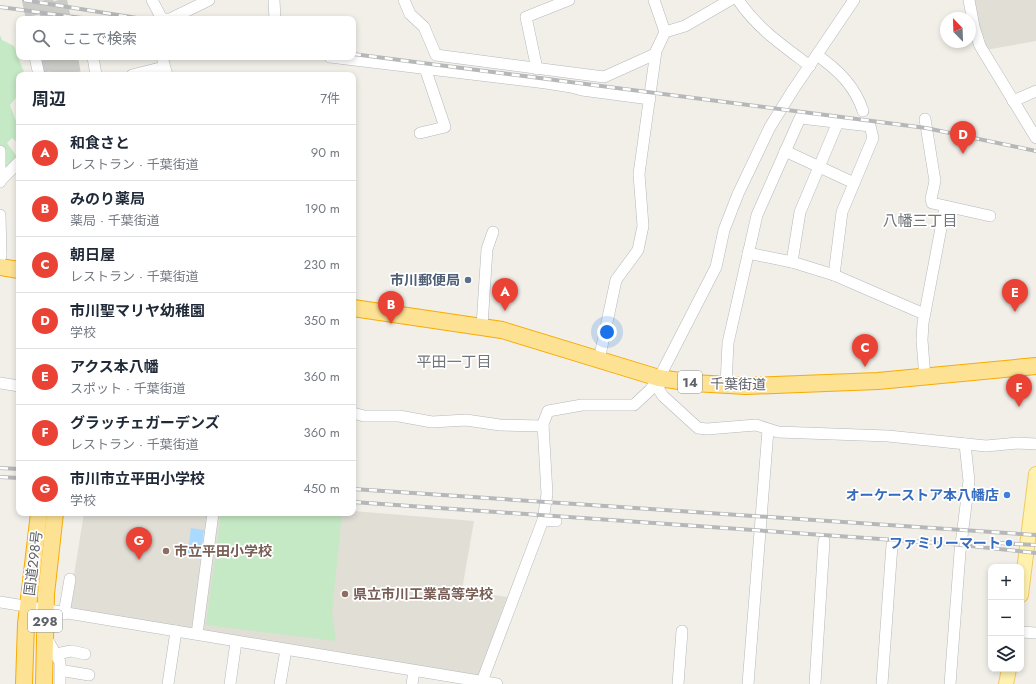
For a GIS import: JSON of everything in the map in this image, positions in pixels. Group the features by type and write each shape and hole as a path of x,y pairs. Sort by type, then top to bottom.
{"highway":[{"path":"1,261 16,268"},
{"name":"千葉街道","path":"356,308 502,330 659,378 726,385 846,382 925,378 1036,366"},
{"name":"298","path":"31,516 33,560"},
{"name":"国道298号","path":"24,684 28,607 39,516"},
{"name":"国道298号","path":"44,684 45,610 49,558 55,516"},
{"name":"298","path":"49,558 59,516"}],"main road":[{"path":"1024,571 1036,474"},
{"path":"1006,684 1008,672"}],"street":[{"path":"152,0 160,16"},
{"path":"176,16 209,0"},
{"path":"274,0 275,16"},
{"path":"404,0 410,14 424,27 436,55 604,77 655,54"},
{"path":"537,69 526,17 569,0"},
{"path":"599,360 616,280 638,250 643,226 639,174 655,54 665,32 654,0"},
{"path":"665,32 685,26 730,0"},
{"path":"738,0 751,19 766,34 810,66"},
{"path":"481,683 543,520 547,494 543,426 548,411 582,404 634,405 650,390 659,378 716,267 724,230 738,194 767,134 783,106 854,0"},
{"path":"970,0 974,27 980,46 1035,135"},
{"path":"817,54 833,66 853,88 863,111"},
{"path":"36,60 38,72"},
{"path":"94,60 96,72"},
{"path":"356,60 565,86 582,90 650,99"},
{"path":"143,72 165,66"},
{"path":"420,133 445,126 425,68"},
{"path":"1013,101 1036,90"},
{"path":"726,385 728,343 757,216 800,118 870,126 873,138 842,212 834,275"},
{"path":"925,119 935,182 931,199 932,203 990,216"},
{"path":"792,262 800,212 838,122"},
{"path":"0,151 0,181"},
{"path":"785,151 854,183"},
{"path":"0,181 16,165"},
{"path":"925,378 922,340 924,314 945,207"},
{"path":"0,215 1,261"},
{"path":"482,326 487,249 493,232"},
{"path":"748,253 792,262 834,275 924,314"},
{"path":"659,378 659,390 663,396 698,428 707,429 756,425 778,432 888,436 986,446 1018,443 1036,444"},
{"path":"0,383 16,386"},
{"path":"356,414 364,416 399,416 432,422 466,420 500,425 543,426"},
{"path":"748,684 768,430"},
{"path":"950,684 960,552 969,480 965,444"},
{"path":"197,634 213,516"},
{"path":"543,520 556,521"},
{"path":"815,684 824,541"},
{"path":"882,684 892,546"},
{"path":"64,614 70,579"},
{"path":"0,602 64,614 197,634 236,642 481,683 497,684"},
{"path":"168,684 176,631"},
{"path":"678,684 682,631"},
{"path":"1024,632 1036,633"},
{"path":"44,633 59,660 60,684"},
{"path":"230,684 236,642"},
{"path":"280,684 286,650"},
{"path":"61,653 70,651 85,654"},
{"path":"64,671 89,675"},
{"path":"412,684 414,671"}],"shaded area":[{"path":"973,0 1036,0 1036,41 986,50 976,21 976,12 975,12"},
{"name":"県立市川工業高等学校","path":"356,511 474,521 462,590 507,597 479,676 200,630 216,516 356,516"},
{"path":"84,516 209,516 193,627 190,628 70,608 69,606"}],"green space":[{"path":"0,35 2,40 14,46 16,51 16,60 19,60 24,72 16,72 16,98 10,105 16,121 16,141 12,138 7,143 16,155 16,160 0,176"},
{"path":"221,516 342,516 332,612 336,641 206,625"}],"water":[{"path":"191,528 204,530 200,559 187,557"}],"tunnel":[{"path":"30,0 33,16"},
{"path":"45,0 48,16"},
{"path":"59,0 62,16"},
{"path":"42,60 44,72"},
{"path":"56,60 58,72"},
{"path":"70,60 72,72"}],"railway":[{"path":"24,0 124,16"},
{"path":"0,7 67,16"},
{"path":"356,54 926,128 1036,151"},
{"path":"0,468 16,469"},
{"path":"0,477 16,478"},
{"path":"356,489 1036,535"},
{"path":"356,502 952,544 1036,553"},
{"path":"999,543 1036,545"}],"place":[{"name":"市川聖マリヤ幼稚園","path":"963,154"},
{"name":"市川郵便局","path":"468,280"},
{"name":"和食さと","path":"505,311"},
{"name":"アクス本八幡","path":"1015,312"},
{"name":"みのり薬局","path":"391,324"},
{"name":"朝日屋","path":"865,367"},
{"name":"グラッチェガーデンズ","path":"1019,407"},
{"name":"オーケーストア本八幡店","path":"1007,495"},
{"name":"ファミリーマート","path":"1009,543"},
{"name":"市立平田小学校","path":"166,551"},
{"name":"市川市立平田小学校","path":"139,560"},
{"name":"県立市川工業高等学校","path":"345,594"}],"district":[{"name":"八幡三丁目","path":"920,221"},
{"name":"平田一丁目","path":"454,362"}]}
